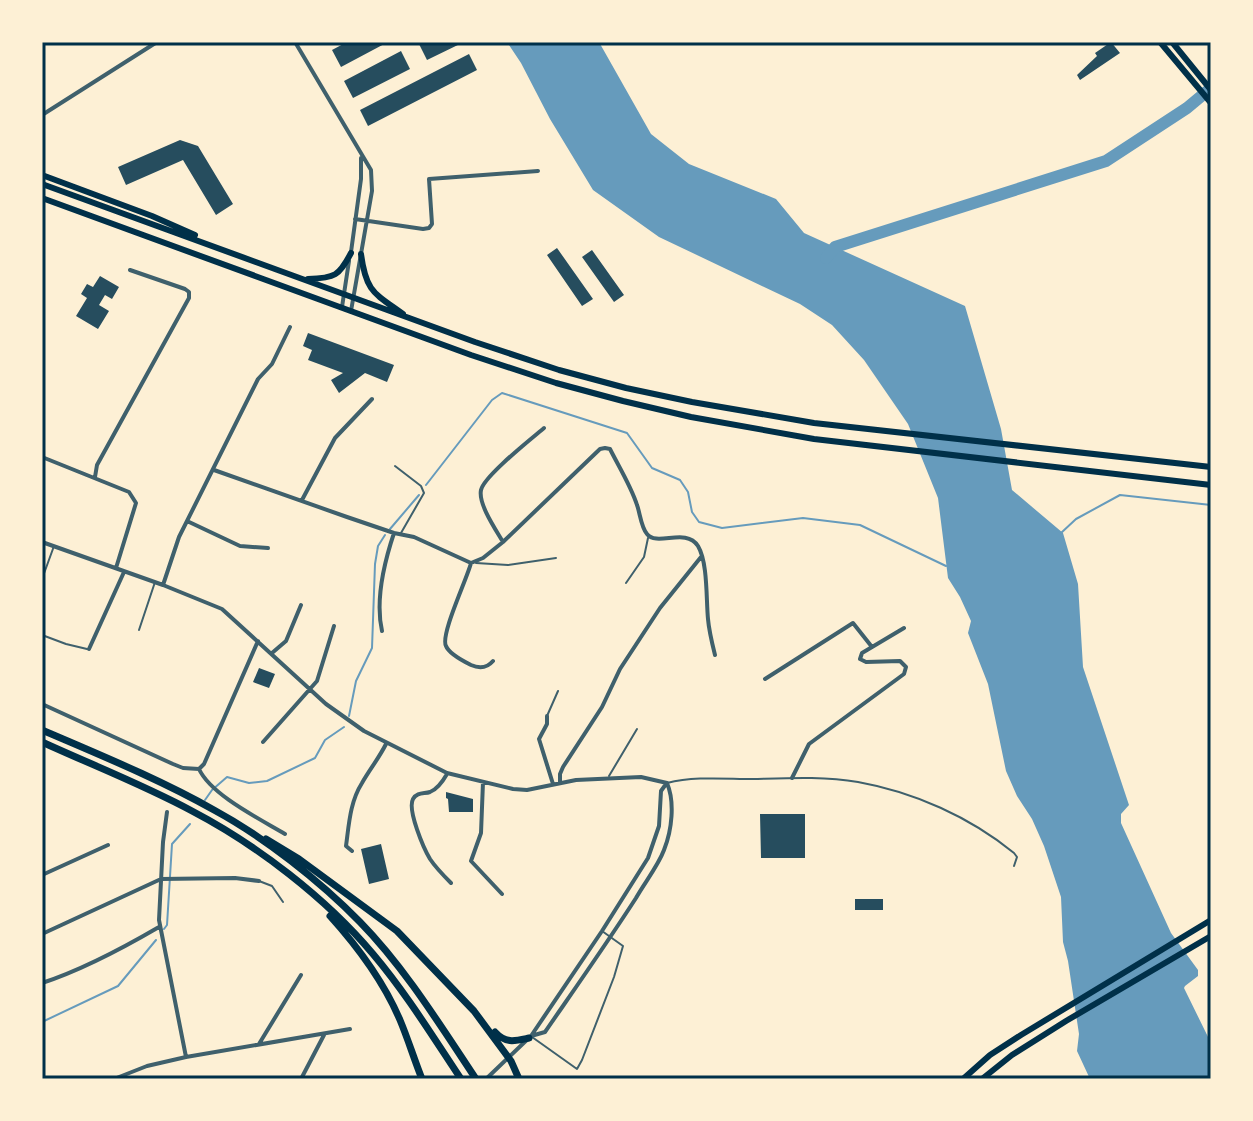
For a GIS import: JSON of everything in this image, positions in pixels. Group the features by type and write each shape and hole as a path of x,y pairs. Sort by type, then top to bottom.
{"highway":[{"path":"42,730 167,785 217,811 311,879 360,922 401,971 476,1079"},
{"path":"42,742 192,810 248,844 303,886 372,952 461,1079"},
{"path":"249,832 281,848 380,918 413,946 504,1041 530,1037"},
{"path":"303,886 370,964 401,1021 422,1079"},
{"path":"474,1011 514,1066 519,1079"}],"main road":[{"path":"1160,42 1211,90"},
{"path":"1172,42 1211,103"},
{"path":"42,175 171,224 233,253"},
{"path":"42,184 410,318 559,370 626,388 759,414 866,430 1211,465"},
{"path":"42,198 499,365 623,401 757,430 872,447 1210,485"},
{"path":"305,280 338,274 351,253"},
{"path":"361,254 367,283 410,318"},
{"path":"1180,481 1182,464"},
{"path":"963,1079 998,1050 1211,920"},
{"path":"982,1079 1012,1055 1066,1021 1211,936"}],"street":[{"path":"42,115 157,42"},
{"path":"295,42 367,162 372,178 351,311"},
{"path":"341,308 361,179 361,155"},
{"path":"355,219 429,228 432,224 429,179 538,171"},
{"path":"95,477 97,465 189,298 189,292 185,289 130,270"},
{"path":"163,585 179,537 258,379 272,364 290,327"},
{"path":"302,500 335,438 372,399"},
{"path":"503,542 482,501 481,490 507,460 544,428"},
{"path":"214,469 394,533 414,537 471,563 483,558 503,542 600,449 610,449 637,502 645,532 654,538 690,539 697,545 715,655"},
{"path":"42,457 129,492 136,503 116,568"},
{"path":"187,521 240,546 268,548"},
{"path":"382,631 382,585 394,533"},
{"path":"42,542 222,609 343,717 386,744 447,773 527,790 560,782 641,777 667,783"},
{"path":"560,782 563,767 602,707 620,669 660,608 701,557"},
{"path":"471,563 444,640 450,652 477,667 493,661"},
{"path":"89,649 124,572"},
{"path":"272,654 286,641 301,605"},
{"path":"765,679 853,623 872,647"},
{"path":"263,742 317,681 334,626"},
{"path":"792,778 809,744 904,674 904,663 900,661 866,662 860,659 862,653 904,628"},
{"path":"42,704 173,764 199,769 204,764 258,641"},
{"path":"547,716 547,724 539,739 553,784"},
{"path":"352,851 346,846 350,811 361,783 386,744"},
{"path":"199,769 204,779 225,798 285,834"},
{"path":"447,773 433,791 414,797 412,810 422,845 451,883"},
{"path":"483,782 481,833 471,861 502,894"},
{"path":"486,1079 530,1037 648,858 659,826 661,791 667,783"},
{"path":"530,1037 545,1032 611,937 664,851 672,794 667,783"},
{"path":"167,812 160,927 186,1057"},
{"path":"42,875 108,845"},
{"path":"42,934 161,879 235,878 259,881"},
{"path":"42,983 120,949 160,927"},
{"path":"259,1044 301,975"},
{"path":"114,1079 131,1071 186,1057 350,1029"},
{"path":"301,1079 324,1034"},
{"path":"131,1071 135,1079"}],"lane":[{"path":"395,466 421,486 424,493 401,533"},
{"path":"626,583 644,557 649,536"},
{"path":"42,579 54,546"},
{"path":"471,563 508,565 556,558"},
{"path":"139,630 155,582"},
{"path":"42,635 89,649"},
{"path":"547,716 558,691"},
{"path":"608,779 637,729"},
{"path":"667,783 690,779 792,778 874,785 926,801 984,831 1017,857 1014,866"},
{"path":"259,881 272,886 283,902"},
{"path":"530,1037 577,1069 614,977 623,946 602,931"}],"water":[{"path":"507,42 599,42 651,134 689,164 776,199 804,233 965,306 1001,429 1012,490 1063,533 1078,584 1083,667 1129,805 1121,814 1121,823 1171,933 1198,970 1198,976 1184,988 1211,1043 1211,1079 1090,1079 1077,1051 1079,1034 1063,942 1061,897 1044,846 1006,771 988,684 968,633 971,621 948,578 938,498 908,424 864,360 832,325 800,304 659,237 593,190"}],"building":[{"path":"347,42 388,42 341,67 332,50"},
{"path":"418,42 464,42 427,60"},
{"path":"1111,42 1120,53 1080,80 1077,75 1097,56 1095,53"},
{"path":"401,51 410,69 353,98 344,81"},
{"path":"469,54 477,70 368,126 360,110"},
{"path":"180,140 198,146 233,204 216,215 183,160 126,185 118,167"},
{"path":"557,248 593,299 582,306 547,255"},
{"path":"592,250 624,295 614,302 582,257"},
{"path":"100,276 119,287 112,299 105,295 99,305 109,311 98,329 76,316 87,298 81,294 87,284 93,287"},
{"path":"308,333 394,365 387,382 365,373 339,393 331,380 343,373 308,360 312,350 303,346"},
{"path":"259,668 275,674 269,688 253,682"},
{"path":"446,792 473,799 473,812 449,812"},
{"path":"760,814 805,814 805,858 761,858"},
{"path":"381,844 389,879 369,884 361,849"},
{"path":"855,899 883,899 883,910 855,910"}],"waterway":[{"path":"826,258 835,247 1106,161 1187,108 1211,88"},
{"path":"426,485 492,400 502,393 627,433 652,468 680,480 699,522 722,528 803,518 860,525 946,566"},
{"path":"390,529 419,495"},
{"path":"1061,533 1076,519 1120,495 1211,505"},
{"path":"349,716 356,681 372,648 375,564 378,546 385,535"},
{"path":"205,800 227,777 249,783 267,781 315,758 325,740 344,727"},
{"path":"164,929 167,925 172,844 190,824"},
{"path":"42,1022 118,986 156,940"}]}
